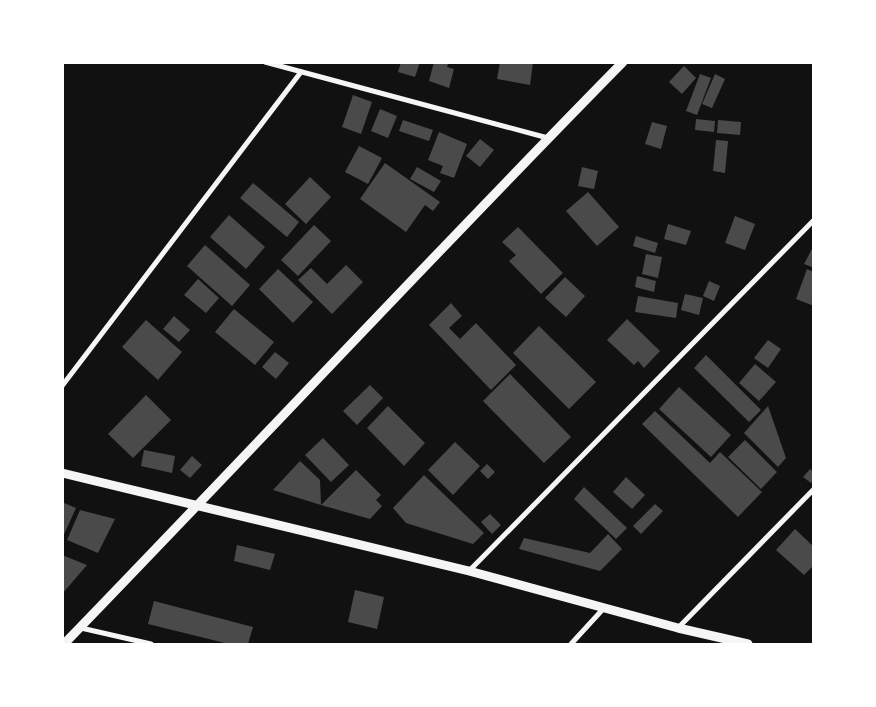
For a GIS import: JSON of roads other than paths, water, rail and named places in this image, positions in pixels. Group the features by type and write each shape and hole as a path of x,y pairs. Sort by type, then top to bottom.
{"street":[{"path":"265,62 548,138"},
{"path":"64,644 199,506 548,138 623,62"},
{"path":"62,386 301,72"},
{"path":"469,571 814,220"},
{"path":"62,473 469,571 678,628 748,644"},
{"path":"678,628 814,490"},
{"path":"571,644 604,608"},
{"path":"80,628 151,644"}]}
